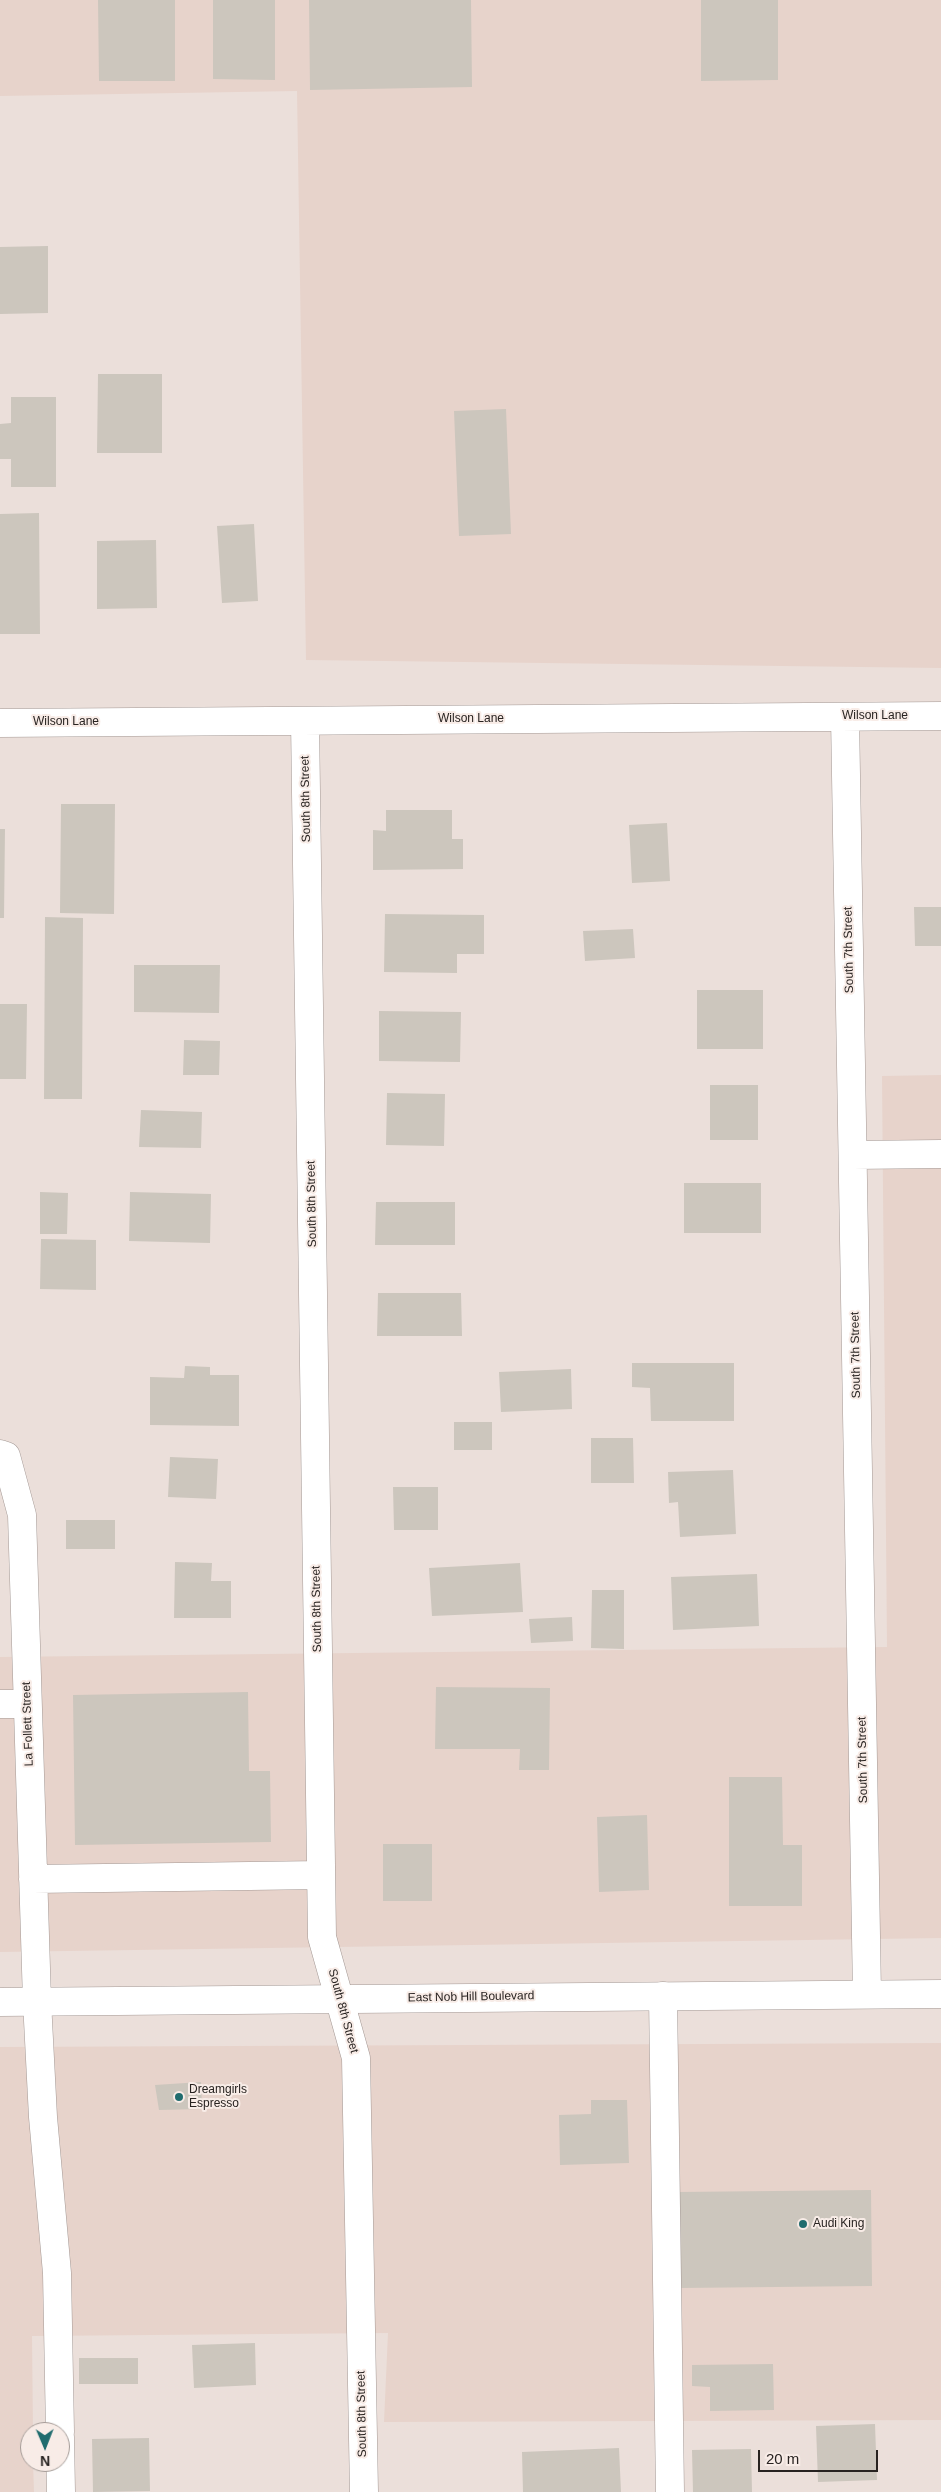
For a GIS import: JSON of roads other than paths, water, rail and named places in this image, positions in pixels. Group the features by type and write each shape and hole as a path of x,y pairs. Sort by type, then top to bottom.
{"street":[{"name":"Wilson Lane","path":"0,723 941,716"},
{"name":"South 7th Street","path":"845,717 867,1993"},
{"name":"South 8th Street","path":"305,721 322,1937 356,2058 364,2492"},
{"path":"853,1155 941,1154"},
{"name":"La Follett Street","path":"0,1454 6,1456 22,1516 37,2001 43,2117 57,2273 60,2422"},
{"path":"0,1704 27,1704"},
{"path":"33,1879 321,1875"},
{"name":"East Nob Hill Boulevard","path":"0,2002 867,1993 941,1994"},
{"path":"663,1996 670,2492"},
{"path":"61,2472 61,2492"}],"place":[{"name":"Dreamgirls Espresso","path":"179,2097"},
{"name":"Audi King","path":"803,2224"}]}
